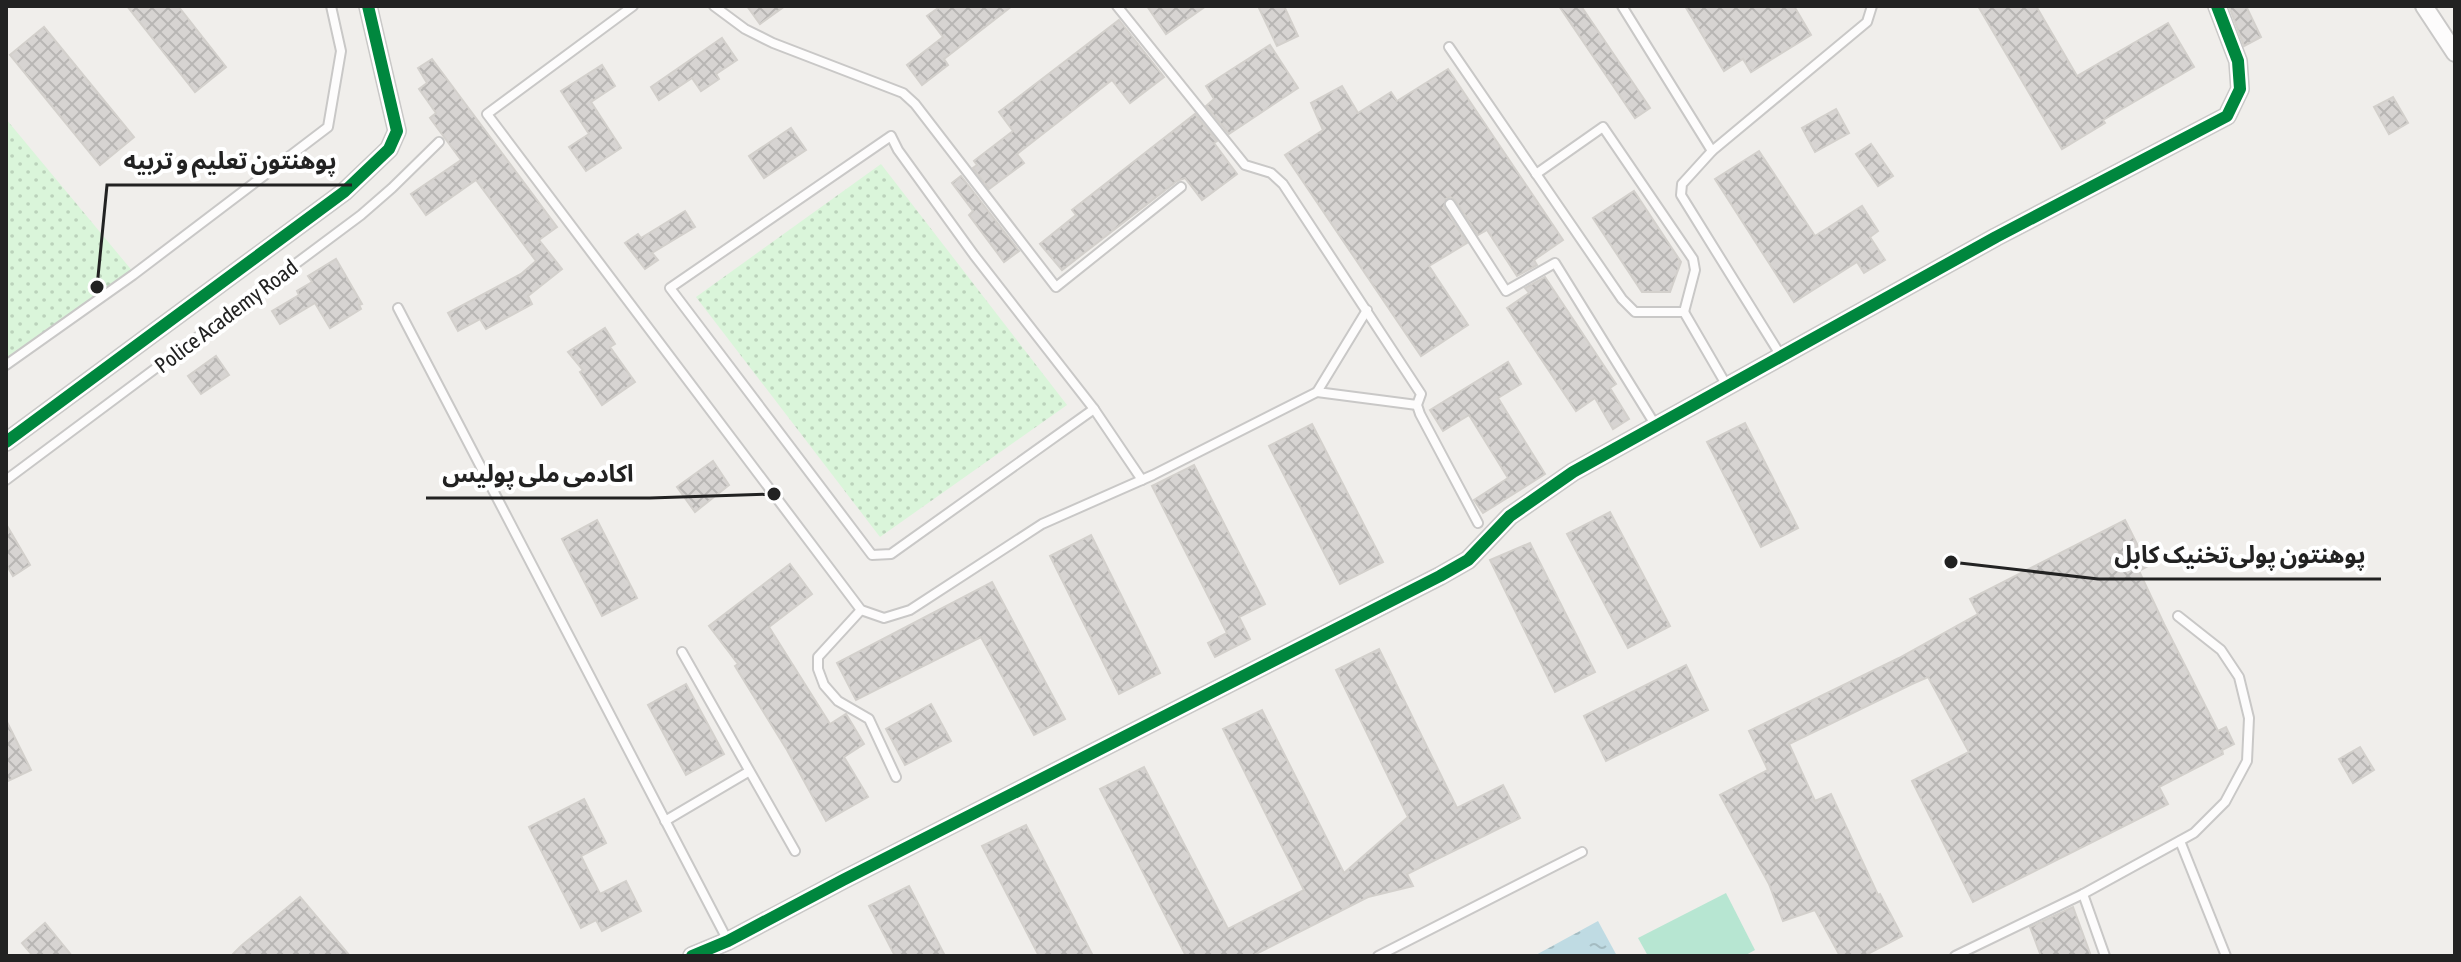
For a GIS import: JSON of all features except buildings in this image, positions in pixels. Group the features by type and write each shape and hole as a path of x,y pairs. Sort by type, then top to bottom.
{"street":[{"path":"6,442 344,192 389,149 397,131 368,6"},
{"path":"692,956 728,941 1440,576 1468,560 1510,516 1560,481 1996,237 2227,116 2240,89 2238,61 2217,6"},
{"path":"2424,6 2455,53"}],"lane":[{"path":"6,365 133,275 328,127 341,51 331,6"},
{"path":"633,6 487,114 861,610 884,618 910,610 1042,524 1142,480 1317,392 1367,310"},
{"path":"714,6 745,29 773,43 903,93 915,104 1056,287 1181,187"},
{"path":"1117,6 1245,165 1271,173 1283,184 1421,394 1417,405 1478,523"},
{"path":"1622,6 1712,151"},
{"path":"1781,356 1681,195 1682,184 1712,151 1867,22 1872,6"},
{"path":"1449,47 1622,299 1635,312 1684,312"},
{"path":"1536,174 1603,127 1693,259 1695,270 1684,312 1727,386"},
{"path":"1094,409 891,554 872,555 670,288 891,136 974,255 1094,409 1142,480"},
{"name":"Police Academy Road","path":"6,480 361,215 439,142"},
{"path":"1450,204 1506,291 1555,263 1656,426"},
{"path":"398,308 728,941"},
{"path":"1317,392 1417,405"},
{"path":"861,610 818,657 818,669 824,685 838,701 869,719 896,777"},
{"path":"1955,956 2083,894 2180,841 2194,833 2225,802 2247,761 2249,718 2239,677 2221,650 2178,616"},
{"path":"682,652 795,851"},
{"path":"665,821 748,772"},
{"path":"2180,841 2226,956"},
{"path":"1378,956 1582,852"},
{"path":"2083,894 2105,956"}],"green space":[{"path":"6,119 134,273 6,359"},
{"path":"881,164 1067,405 880,537 696,297"},
{"path":"1726,893 1755,950 1744,956 1648,956 1638,938"}],"water":[{"path":"1598,921 1617,956 1534,956"}],"cycle path":[{"path":"6,442 344,192 389,149 397,131 368,6"},
{"path":"692,956 728,941 1440,576 1468,560 1510,516 1573,472 1996,237 2227,116 2240,89 2238,61 2217,6"}],"place":[{"name":"پوهنتون تعلیم و تربیه","path":"97,287"},
{"name":"اکادمی ملی پولیس","path":"774,494"},
{"name":"پوهنتون پولی‌تخنیک کابل","path":"1951,562"}]}
